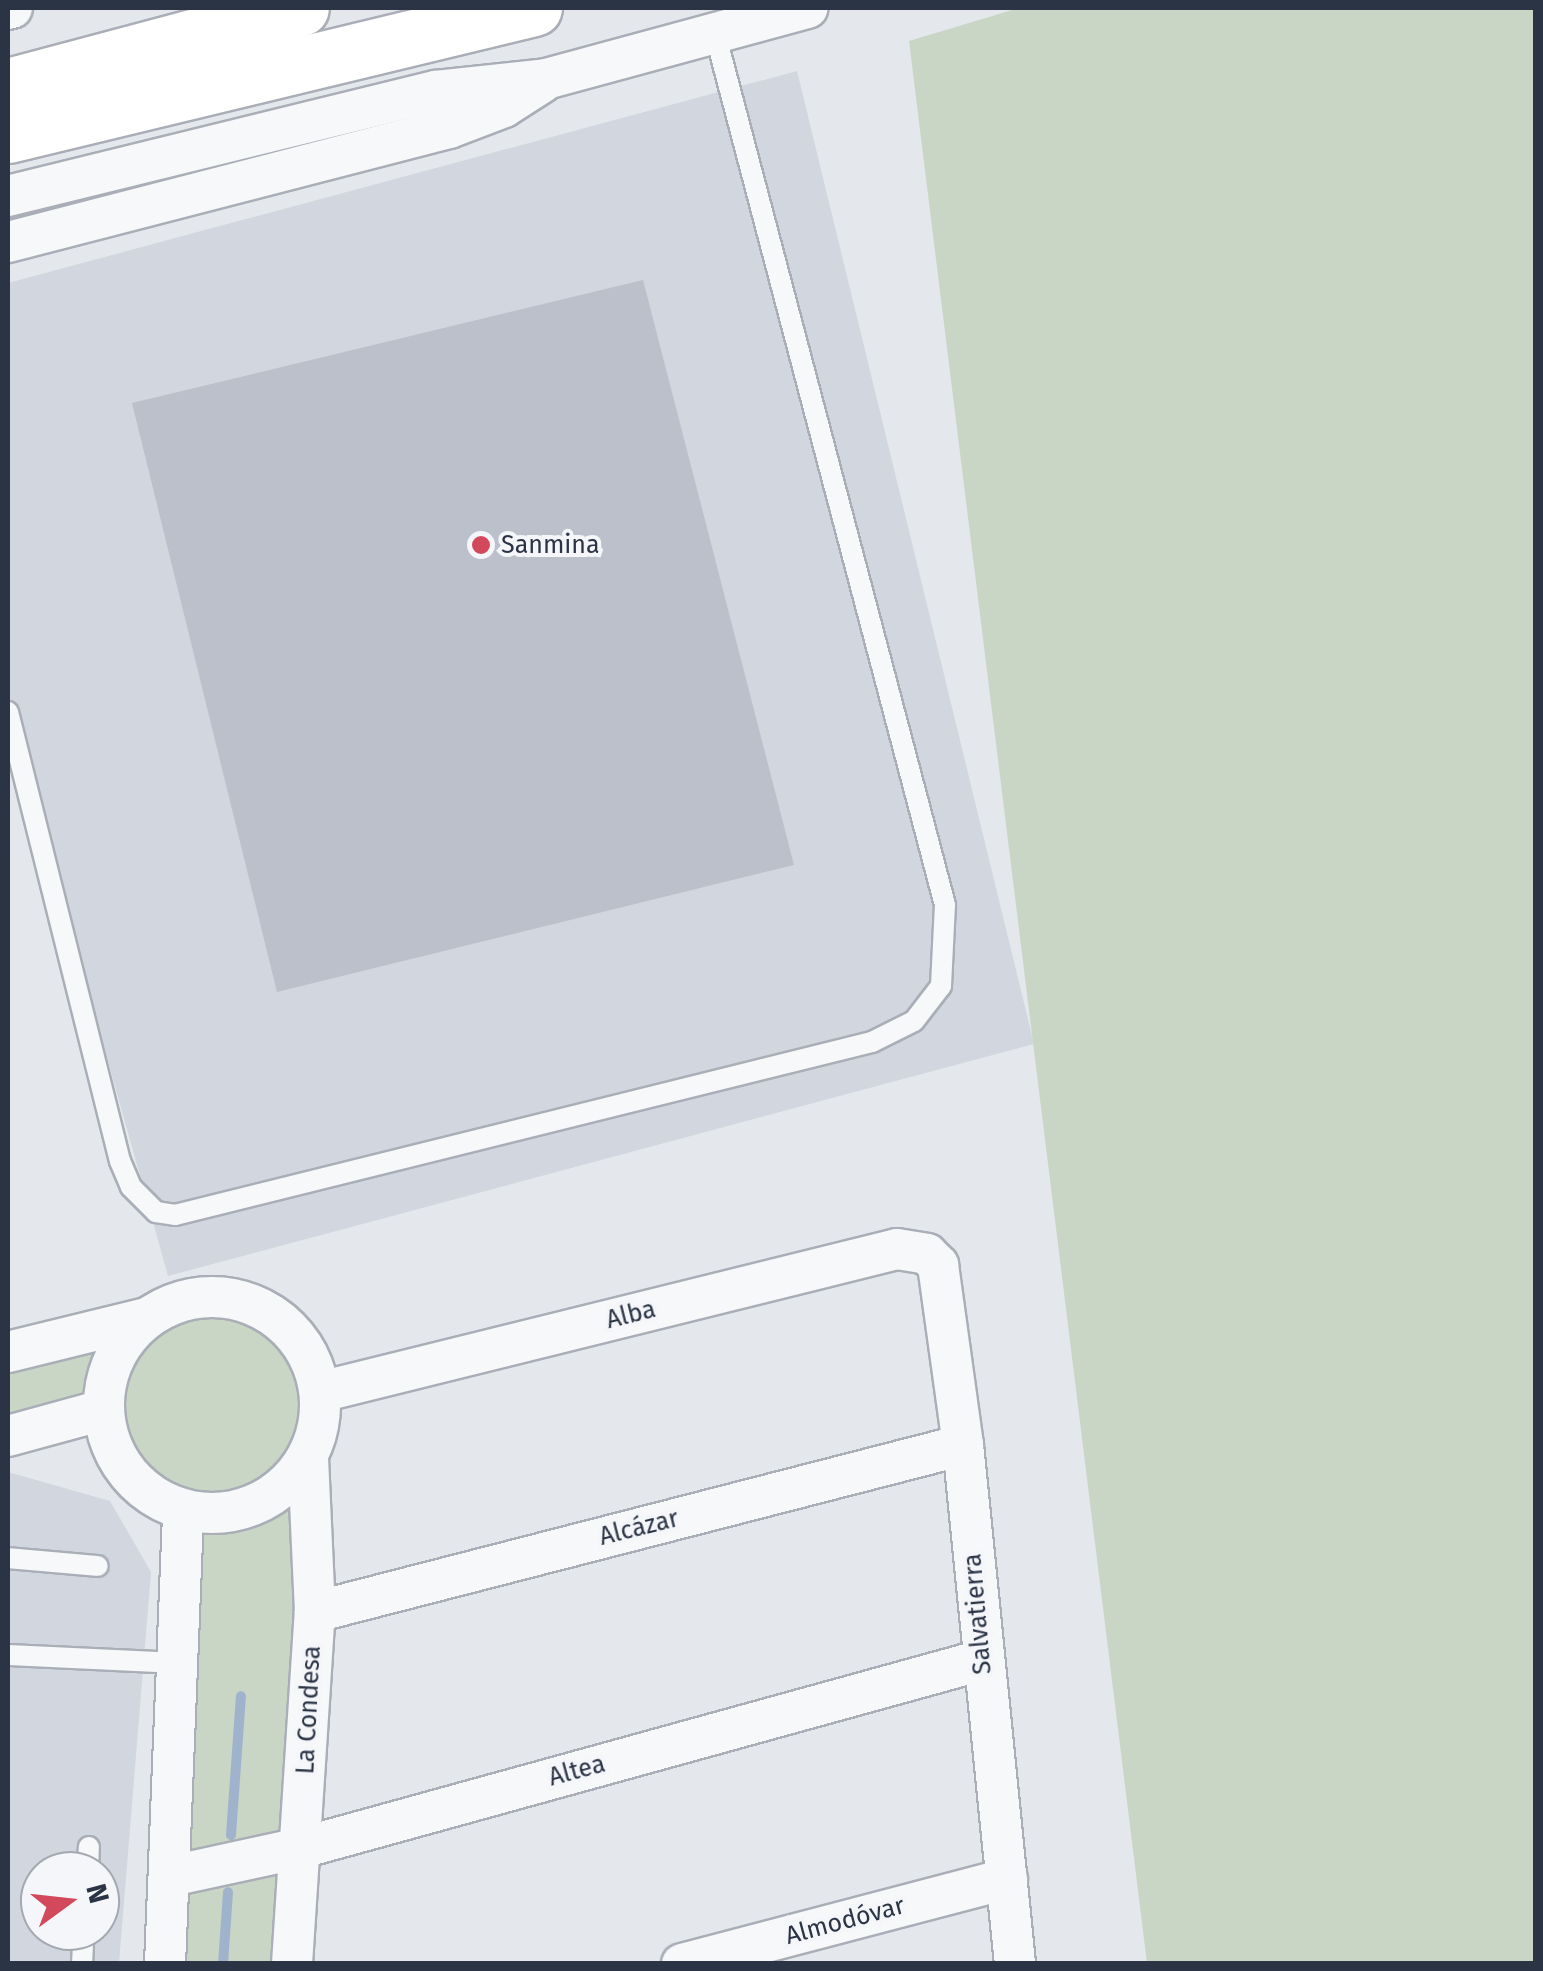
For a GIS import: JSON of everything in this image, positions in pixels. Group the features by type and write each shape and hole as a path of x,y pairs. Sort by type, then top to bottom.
{"main road":[{"path":"8,86 301,8"},
{"path":"8,135 534,8"}],"street":[{"path":"8,196 436,91 546,79 808,8"},
{"path":"8,242 449,128 504,106 546,79"},
{"name":"Alba","path":"320,1392 897,1248 927,1254 938,1265"},
{"name":"Salvatierra","path":"938,1265 963,1445 1015,1964"},
{"path":"8,1352 146,1318 207,1296 239,1299 294,1333 320,1392 308,1457 286,1486 255,1506 220,1514 183,1510 143,1490 124,1466 103,1410 107,1375 122,1343 146,1318"},
{"path":"8,1436 103,1410"},
{"name":"Alcázar","path":"315,1612 963,1445"},
{"name":"La Condesa","path":"292,1964 315,1612 308,1457"},
{"path":"165,1964 183,1510"},
{"name":"Altea","path":"171,1876 301,1848 982,1660"},
{"name":"Almodóvar","path":"682,1964 1007,1878"}],"lane":[{"path":"8,712 120,1161 131,1187 156,1212 175,1216 872,1042 914,1020 941,986 945,904 716,33"},
{"path":"8,1558 98,1566"},
{"path":"8,1655 179,1663"},
{"path":"89,1847 89,1851"}],"shaded area":[{"path":"797,71 1034,1044 168,1276 8,703 8,283"},
{"path":"8,1472 110,1501 151,1572 120,1951 120,1851 20,1851 20,1951 120,1951 119,1963 8,1963"}],"green space":[{"path":"1019,8 1535,8 1535,1963 1147,1963 909,41"},
{"path":"207,1296 269,1312 294,1333 320,1392 308,1457 291,1963 165,1963 183,1511 143,1489 115,1454 103,1411 8,1436 8,1352"}],"building":[{"path":"643,280 794,865 277,992 132,403"}],"waterway":[{"path":"231,1835 241,1696"},
{"path":"223,1964 228,1892"}],"place":[{"name":"Sanmina","path":"481,545"}]}
